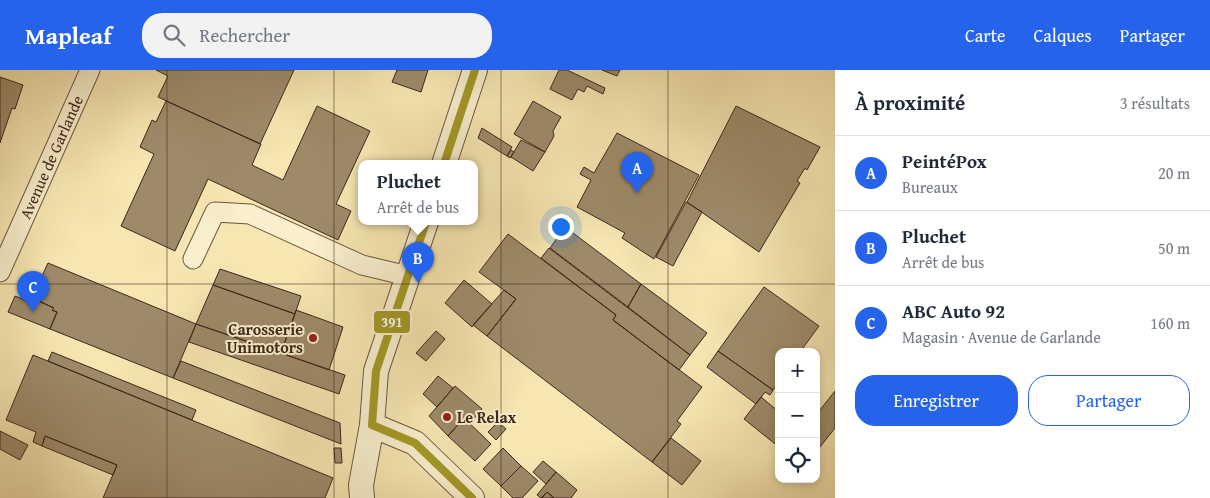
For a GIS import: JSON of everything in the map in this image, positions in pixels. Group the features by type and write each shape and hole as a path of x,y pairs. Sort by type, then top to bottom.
{"street":[{"name":"Avenue de Garlande","path":"0,272 90,70"},
{"path":"445,160 475,70"},
{"path":"194,259 214,212 250,214 362,265 408,276"},
{"path":"362,498 361,485 372,426 376,371 425,225"},
{"path":"372,426 414,444 472,498"}],"building":[{"path":"156,70 294,70 260,144 158,97 168,76"},
{"path":"397,70 428,70 421,92 392,82"},
{"path":"559,70 567,70 605,88 603,94 587,86 584,92 578,89 572,100 550,89"},
{"path":"602,70 620,70 617,76"},
{"path":"0,77 23,85 15,109 12,108 0,143"},
{"path":"166,101 261,144 252,165 283,180 317,106 370,131 336,204 351,211 338,240 208,179 175,251 121,226 154,154 140,147 152,120 156,122"},
{"path":"533,101 561,117 553,131 554,136 545,152 514,134"},
{"path":"736,106 820,147 807,170 805,168 797,181 800,183 759,252 687,202"},
{"path":"482,128 512,147 507,156 478,138"},
{"path":"617,133 699,175 654,259 622,238 625,233 577,207 591,180 580,174 584,167 594,173"},
{"path":"521,140 545,152 533,171 511,157"},
{"path":"511,150 514,152 510,158 507,156"},
{"path":"686,202 702,212 673,266 656,257"},
{"path":"565,227 641,284 628,307 550,248"},
{"path":"508,234 616,315 613,320 702,387 677,421 681,424 652,462 487,336 516,299 479,272"},
{"path":"549,248 690,355 679,370 613,320 616,315 541,258"},
{"path":"48,263 196,324 173,378 50,329 57,312 52,310 54,308 32,298"},
{"path":"220,269 301,296 295,314 213,285"},
{"path":"464,280 492,304 472,327 445,303"},
{"path":"641,284 707,333 690,355 628,307"},
{"path":"213,285 295,314 281,353 196,324"},
{"path":"764,287 819,326 803,348 775,348 775,387 773,390 718,351"},
{"path":"504,290 516,299 487,336 473,325"},
{"path":"15,296 30,302 32,298 54,308 52,310 57,312 50,329 8,312"},
{"name":"Carosserie Unimotors","path":"296,310 343,327 329,370 281,353"},
{"path":"196,324 345,375 339,394 189,342"},
{"path":"436,331 445,339 426,361 416,353"},
{"path":"718,351 773,390 770,395 765,392 756,404 707,367"},
{"path":"52,352 196,410 192,420 48,361"},
{"path":"33,355 333,478 325,498 103,498 117,465 45,436 42,446 33,442 36,432 6,420"},
{"path":"181,361 340,423 341,444 173,378"},
{"path":"438,376 453,388 437,407 423,394"},
{"path":"455,386 482,409 470,423 464,418 448,436 429,416"},
{"path":"835,391 835,428 820,447 820,438 820,410"},
{"path":"761,397 775,409 775,444 744,419"},
{"path":"464,418 491,444 475,461 448,436"},
{"path":"498,422 506,429 496,440 488,432"},
{"path":"0,431 28,445 20,460 0,449"},
{"path":"45,436 117,465 113,475 42,446"},
{"path":"671,438 701,461 682,485 652,462"},
{"path":"334,448 341,448 342,463 335,463"},
{"path":"503,448 521,466 501,486 483,469"},
{"path":"543,461 556,472 546,484 533,472"},
{"path":"521,466 538,481 522,498 513,498 501,486"},
{"path":"556,472 577,490 571,498 554,498 547,492 541,498 537,495"},
{"path":"547,492 554,498 542,498"}],"transit line":[{"name":"391","path":"445,160 475,70"},
{"name":"391","path":"372,425 376,371 425,225"},
{"name":"391","path":"372,425 415,443 472,498"}],"place":[{"name":"PeintéPox","path":"637,193"},
{"name":"Pluchet","path":"418,283"},
{"name":"ABC Auto 92","path":"33,312"},
{"name":"Carosserie Unimotors","path":"313,338"},
{"name":"Le Relax","path":"447,417"}]}
